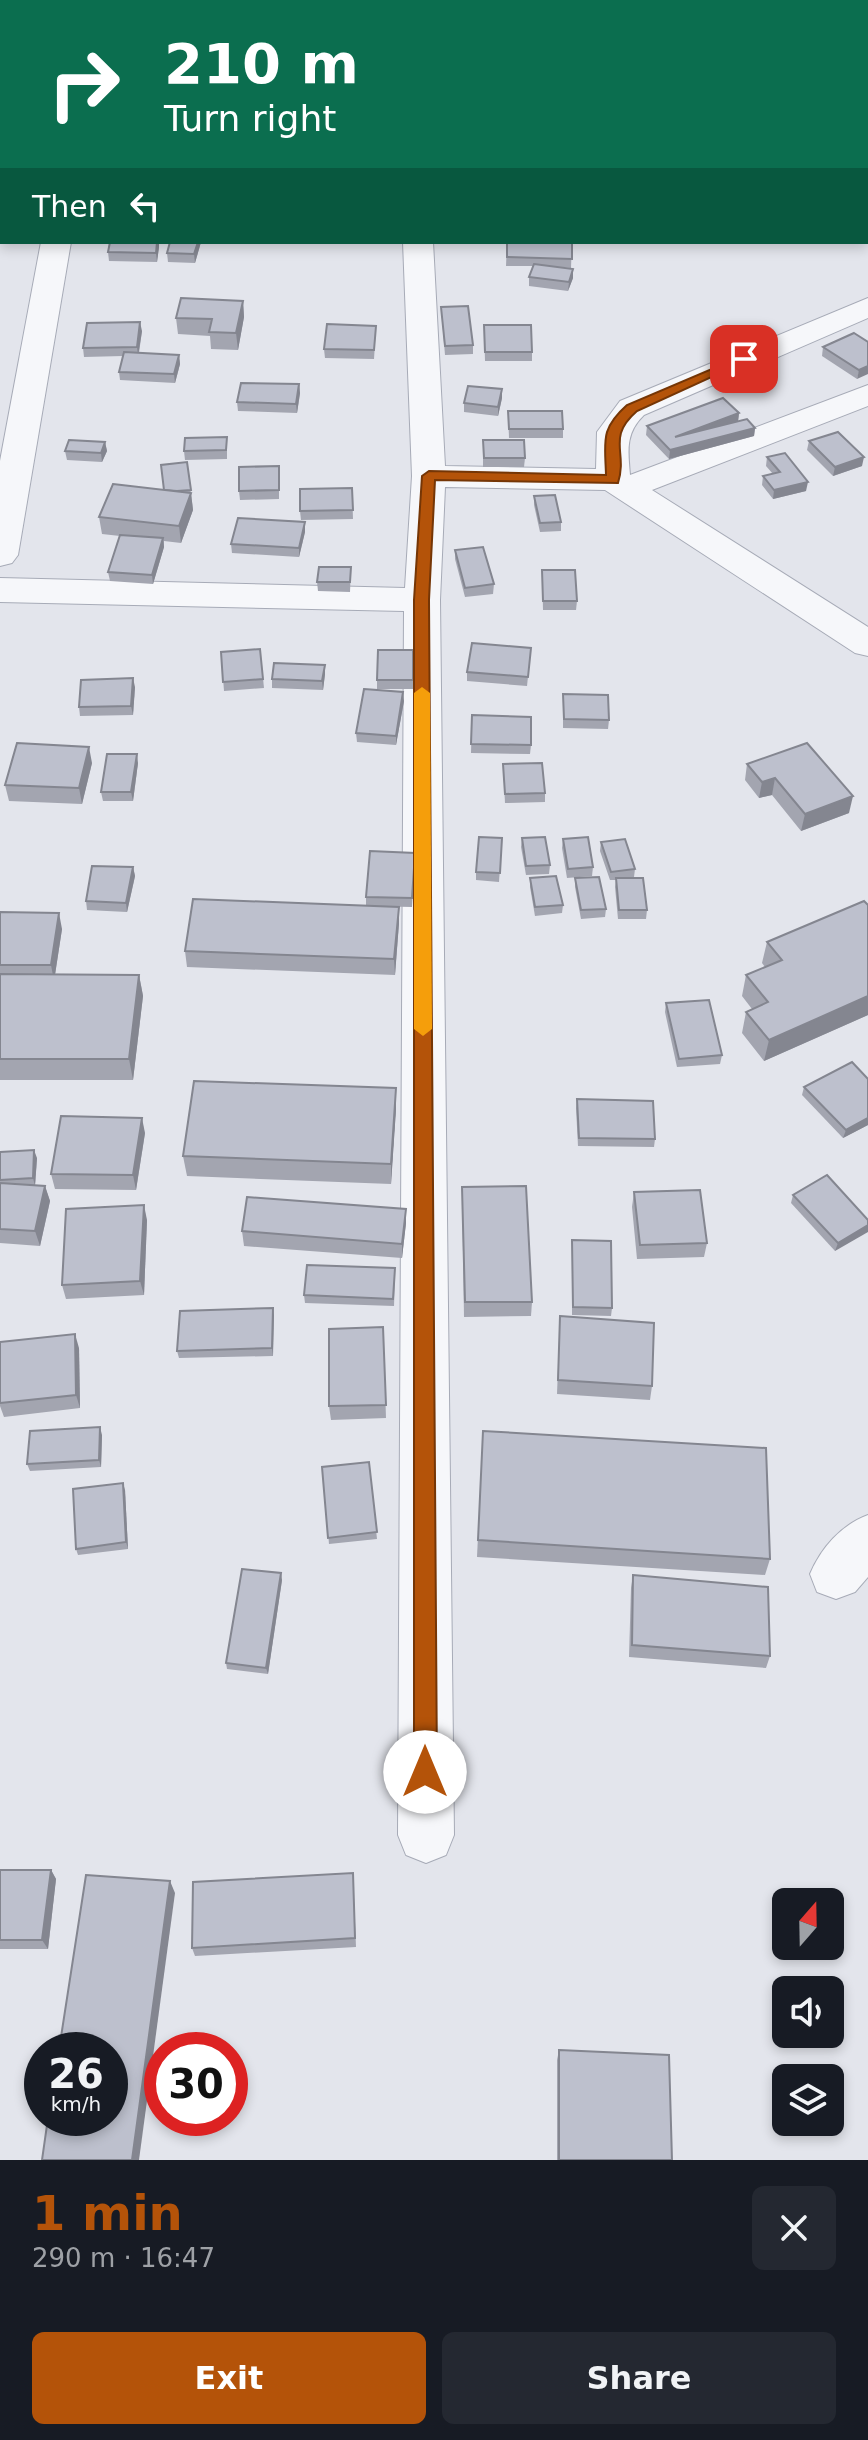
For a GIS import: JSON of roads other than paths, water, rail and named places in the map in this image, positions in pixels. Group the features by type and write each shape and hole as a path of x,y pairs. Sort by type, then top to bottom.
{"street":[{"path":"0,555 56,244"},
{"path":"418,244 429,476 422,600 426,1835"},
{"path":"868,307 632,408 617,421 611,432 619,484 868,644"},
{"path":"429,476 619,484 868,395"},
{"path":"0,590 422,600"}]}
